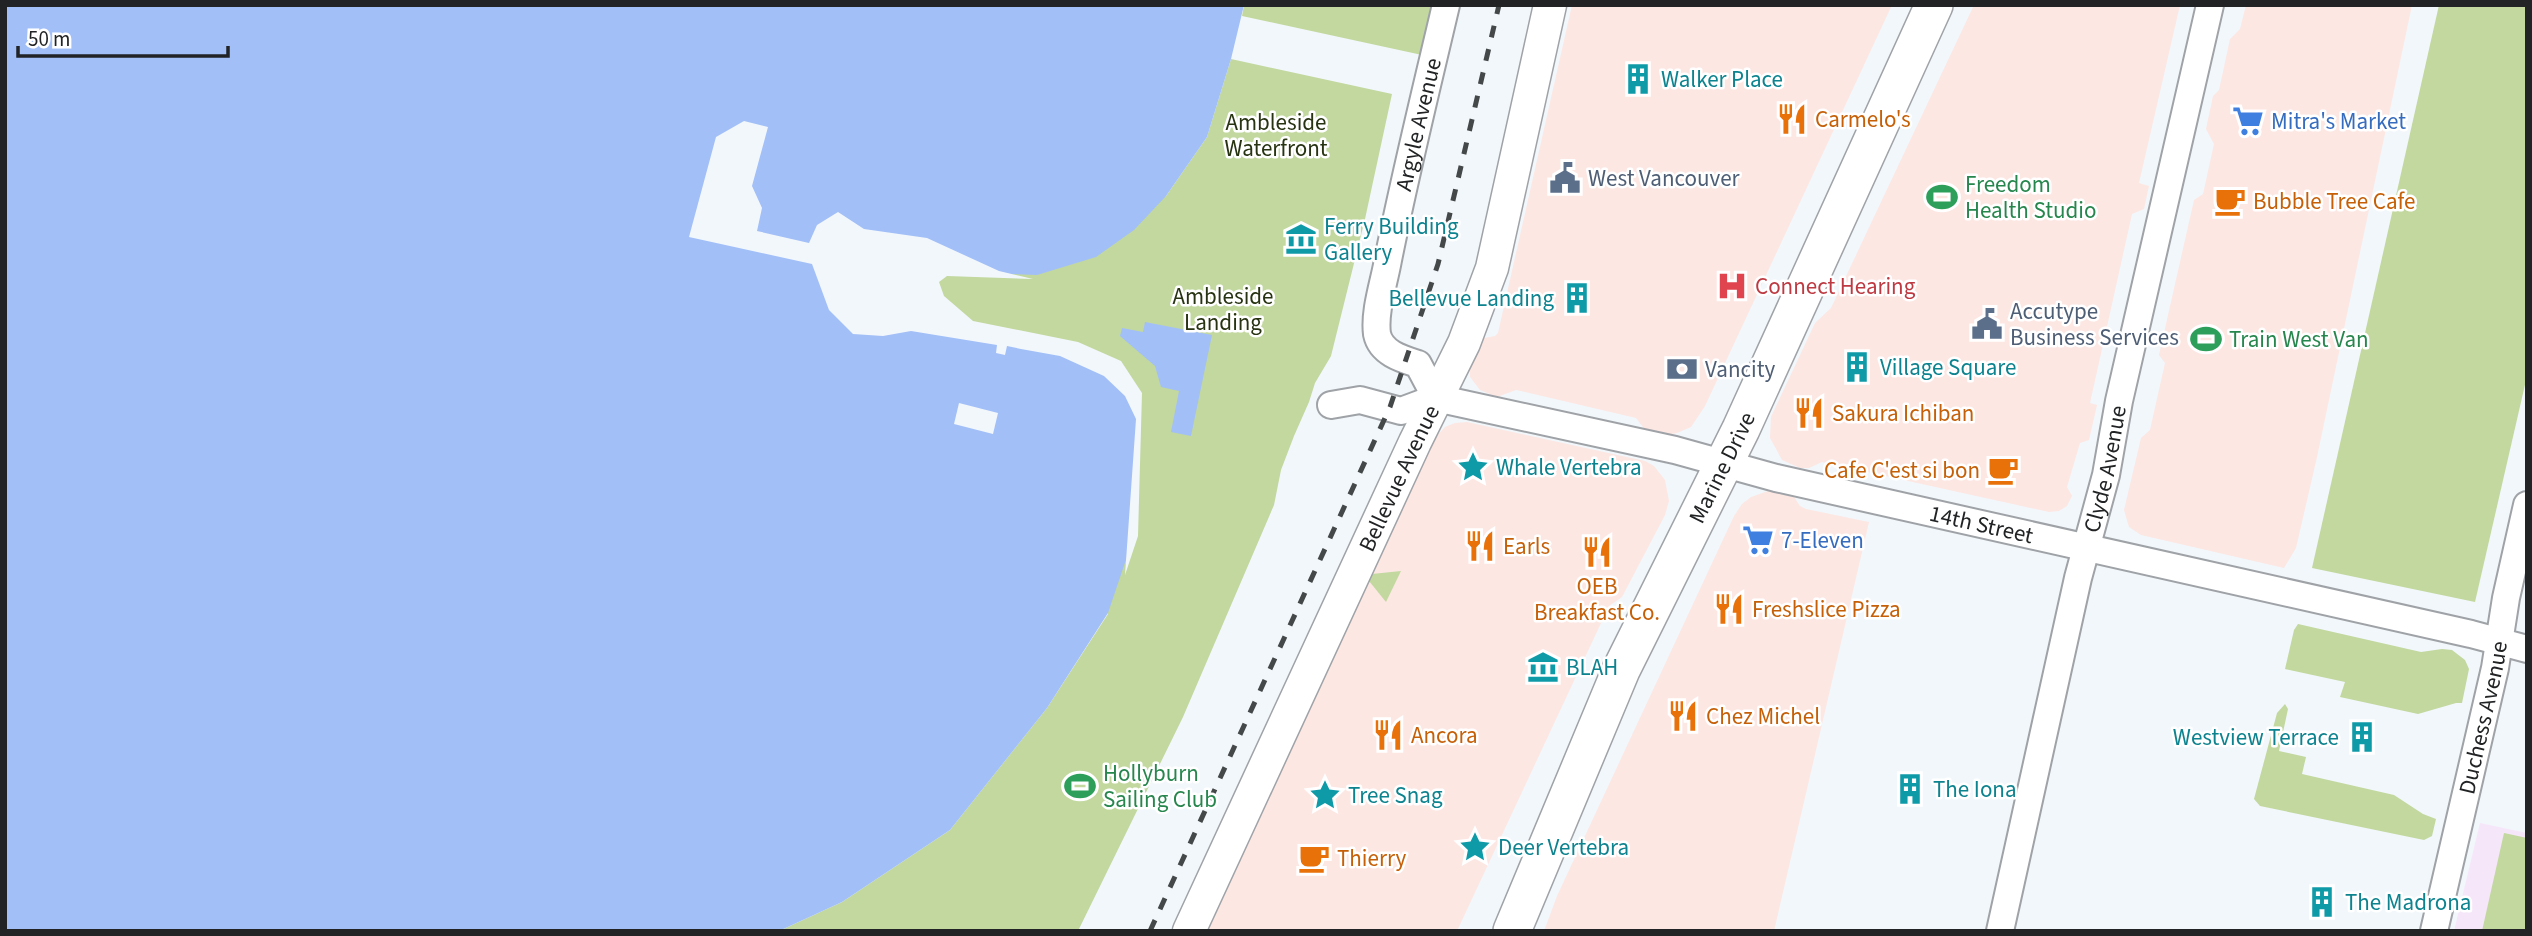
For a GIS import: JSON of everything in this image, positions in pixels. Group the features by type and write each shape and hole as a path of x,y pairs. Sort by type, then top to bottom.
{"main road":[{"name":"Marine Drive","path":"1512,931 1621,670 1723,465 1934,5"}],"street":[{"name":"Argyle Avenue","path":"1436,398 1418,364 1388,352 1381,345 1377,334 1392,240 1446,5"},
{"name":"Bellevue Avenue","path":"1189,931 1464,343 1492,268 1550,5"},
{"name":"Clyde Avenue","path":"2000,931 2077,578 2106,475 2119,401 2210,5"},
{"path":"1331,405 1360,400 1401,411 1436,398"},
{"name":"14th Street","path":"1436,398 1675,450 1723,465 2527,649"},
{"name":"Duchess Avenue","path":"2434,931 2495,668 2527,505"}],"shaded area":[{"path":"1572,5 1892,5 1705,406 1691,427 1677,433 1666,435 1646,431 1636,418 1516,390 1497,397 1480,390 1470,377 1470,368 1480,344 1484,338 1498,333"},
{"path":"1974,5 2180,5 2139,183 2149,186 2144,209 2132,214 2090,403 2097,405 2089,440 2080,443 2067,487 2072,496 2067,506 2059,511 2049,512 1822,462 1809,468 1800,468 1782,460 1770,438 1771,417 1815,323 1831,308"},
{"path":"2246,5 2412,5 2317,457 2296,548 2284,568 2141,535 2129,527 2124,510 2141,438 2150,430 2165,363 2159,355 2194,200 2203,194 2214,144 2206,129 2213,96 2219,90 2230,39 2240,29"},
{"path":"1467,422 1645,461 1654,466 1665,480 1669,501 1665,515 1622,597 1609,606 1457,931 1208,931 1432,441 1445,427"},
{"path":"1768,491 1794,497 1800,506 1806,509 1869,522 1774,931 1544,931 1557,896 1734,516 1751,497"},
{"path":"2480,823 2527,833 2527,931 2454,931"}],"green space":[{"path":"1244,5 1433,5 1422,55 1242,16"},
{"path":"2439,5 2527,5 2527,376 2475,602 2312,568"},
{"name":"Ambleside Landing","path":"1231,59 1392,94 1331,356 1315,383 1281,470 1274,505 1183,717 1078,931 779,931 842,902 950,830 1047,708 1108,614 974,325 941,298 935,280 946,272 1166,196 1207,137"},
{"path":"1401,571 1386,602 1369,581 1372,574"},
{"path":"2298,624 2421,652 2452,650 2465,660 2469,669 2462,703 2418,714 2340,697 2345,682 2285,669 2294,630"},
{"path":"2285,704 2288,709 2279,751 2306,757 2302,774 2394,795 2423,814 2436,819 2432,836 2424,840 2260,806 2254,799 2277,713"},
{"path":"2504,833 2527,838 2527,931 2482,931"}],"water":[{"path":"5,5 1244,5 1207,137 1166,196 1134,230 1096,257 1037,275 946,272 935,280 941,298 974,325 1076,345 1139,393 1134,536 1108,613 1047,708 950,830 842,902 779,931 5,931"},
{"path":"1145,322 1212,335 1191,436 1171,432 1179,391 1161,387 1155,366 1120,336 1122,328 1143,332"}],"pier":[{"path":"744,121 768,127 752,186 762,208 757,231 809,243 817,225 838,212 864,229 927,238 999,271 1033,279 947,276 939,282 944,296 973,321 1078,342 1121,361 1142,393 1138,536 1125,575 1136,419 1125,396 1104,376 1060,356 1007,346 1005,355 996,353 997,345 911,331 883,336 853,334 829,310 812,264 689,237 716,137"},
{"path":"959,403 998,413 993,434 954,424"}],"railway":[{"path":"1150,931 1390,407 1438,264 1499,5"}],"place":[{"name":"Walker Place","path":"1638,79"},
{"name":"Carmelo's","path":"1792,119"},
{"name":"Mitra's Market","path":"2248,121"},
{"name":"West Vancouver","path":"1565,178"},
{"name":"Freedom Health Studio","path":"1942,197"},
{"name":"Bubble Tree Cafe","path":"2230,201"},
{"name":"Ferry Building Gallery","path":"1301,239"},
{"name":"Connect Hearing","path":"1732,286"},
{"name":"Bellevue Landing","path":"1577,298"},
{"name":"Accutype Business Services","path":"1987,324"},
{"name":"Train West Van","path":"2206,339"},
{"name":"Village Square","path":"1857,367"},
{"name":"Vancity","path":"1682,369"},
{"name":"Sakura Ichiban","path":"1809,413"},
{"name":"Whale Vertebra","path":"1473,467"},
{"name":"Cafe C'est si bon","path":"2003,470"},
{"name":"7-Eleven","path":"1758,540"},
{"name":"Earls","path":"1480,546"},
{"name":"OEB Breakfast Co.","path":"1597,552"},
{"name":"Freshslice Pizza","path":"1729,609"},
{"name":"BLAH","path":"1543,667"},
{"name":"Chez Michel","path":"1683,716"},
{"name":"Ancora","path":"1388,735"},
{"name":"Westview Terrace","path":"2362,737"},
{"name":"Hollyburn Sailing Club","path":"1080,786"},
{"name":"The Iona","path":"1910,789"},
{"name":"Tree Snag","path":"1325,795"},
{"name":"Deer Vertebra","path":"1475,847"},
{"name":"Thierry","path":"1314,858"},
{"name":"The Madrona","path":"2322,902"}],"park label":[{"name":"Ambleside Waterfront","path":"1276,135"}]}
